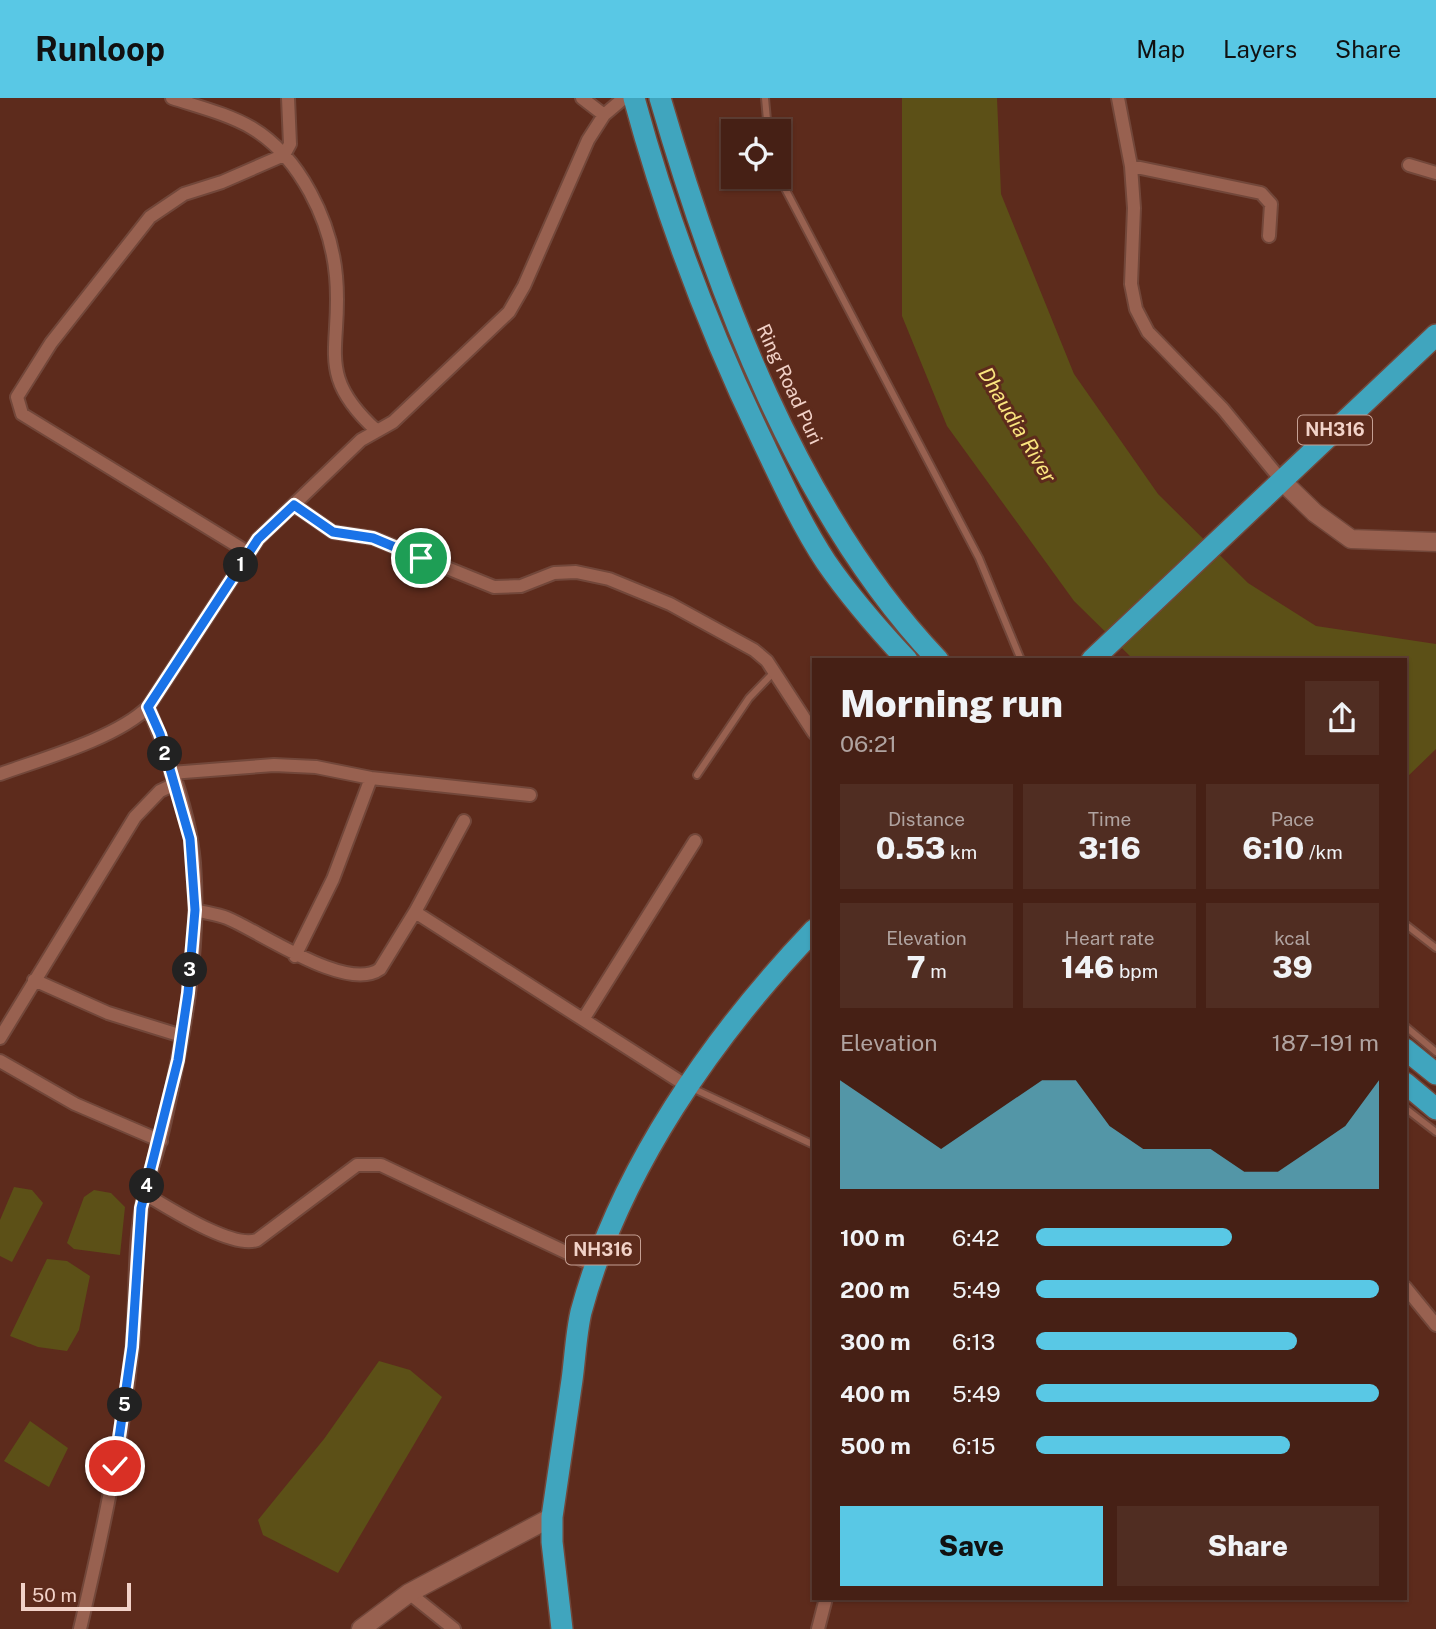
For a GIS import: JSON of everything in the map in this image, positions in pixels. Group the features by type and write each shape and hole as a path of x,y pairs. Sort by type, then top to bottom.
{"highway":[{"path":"634,98 679,245 731,376 779,475 825,560 875,626 905,658"},
{"name":"Ring Road Puri","path":"660,98 734,320 771,402 816,488 859,561 907,627 936,658"},
{"name":"NH316","path":"1094,658 1436,335"},
{"name":"NH316","path":"562,1629 552,1542 552,1517 581,1315 595,1266 653,1139 687,1086 766,984 812,932"},
{"path":"1407,1051 1436,1074"},
{"path":"1407,1085 1436,1109"}],"street":[{"path":"172,98 251,127 284,155 317,208 331,246 336,276 336,372 343,394 377,431"},
{"path":"249,553 22,414 17,397 51,343 150,218 184,194 222,182 284,155 289,144 288,98"},
{"path":"582,98 604,115"},
{"path":"0,774 60,753 125,724 148,707 258,539 361,440 393,422 509,312 524,286 588,140 604,115 624,98"},
{"path":"1118,98 1131,166 1134,208 1131,284 1136,309 1148,332 1223,409 1282,481 1315,513 1351,539 1436,542"},
{"path":"1409,165 1436,173"},
{"path":"1131,166 1261,193 1271,204 1269,236"},
{"path":"294,505 333,532 373,538 494,587 521,586 554,573 576,572 637,589 744,644 767,661 812,730"},
{"path":"80,1629 100,1545 125,1411 132,1347 139,1223 182,1036 195,910 190,839 173,778 148,707"},
{"path":"0,1038 135,817 173,778 298,766 371,778 530,795"},
{"path":"295,956 333,879 371,778"},
{"path":"195,910 224,917 295,956 359,976 371,976 380,970 415,912 464,821"},
{"path":"584,1018 695,841"},
{"path":"415,912 687,1086"},
{"path":"34,980 108,1013 182,1036"},
{"path":"0,1060 75,1104 160,1141"},
{"path":"145,1194 180,1214 238,1241 249,1243 257,1240 357,1165 381,1165 595,1266"},
{"path":"1407,1289 1436,1325"},
{"path":"361,1629 409,1593 552,1517"},
{"path":"409,1593 454,1629"},
{"path":"818,1629 825,1600"}],"lane":[{"path":"765,98 767,119"},
{"path":"785,189 979,558 1020,658"},
{"path":"697,775 749,698 774,672"},
{"path":"1407,925 1436,948"},
{"path":"1407,1028 1436,1052"},
{"path":"687,1086 812,1144"},
{"path":"1407,1110 1436,1132"}],"water":[{"name":"Dhaudia River","path":"902,98 997,98 1001,194 1074,374 1158,494 1248,583 1316,626 1436,644 1436,749 1407,777 1407,658 1132,658 1074,601 947,426 902,316"},
{"path":"14,1187 32,1190 43,1203 12,1262 0,1256 0,1220"},
{"path":"94,1190 111,1193 125,1207 120,1255 74,1249 67,1243 84,1197"},
{"path":"47,1259 67,1261 90,1276 79,1330 67,1351 38,1347 10,1336"},
{"path":"379,1361 410,1370 442,1397 338,1573 263,1535 258,1520 324,1439"},
{"path":"30,1421 68,1448 49,1487 4,1461"}],"route":[{"path":"115,1466 125,1411 132,1347 141,1208 160,1141 178,1060 188,993 195,910 194,863 190,839 160,734 148,707 258,539 294,505 333,532 363,535 421,558"}]}
